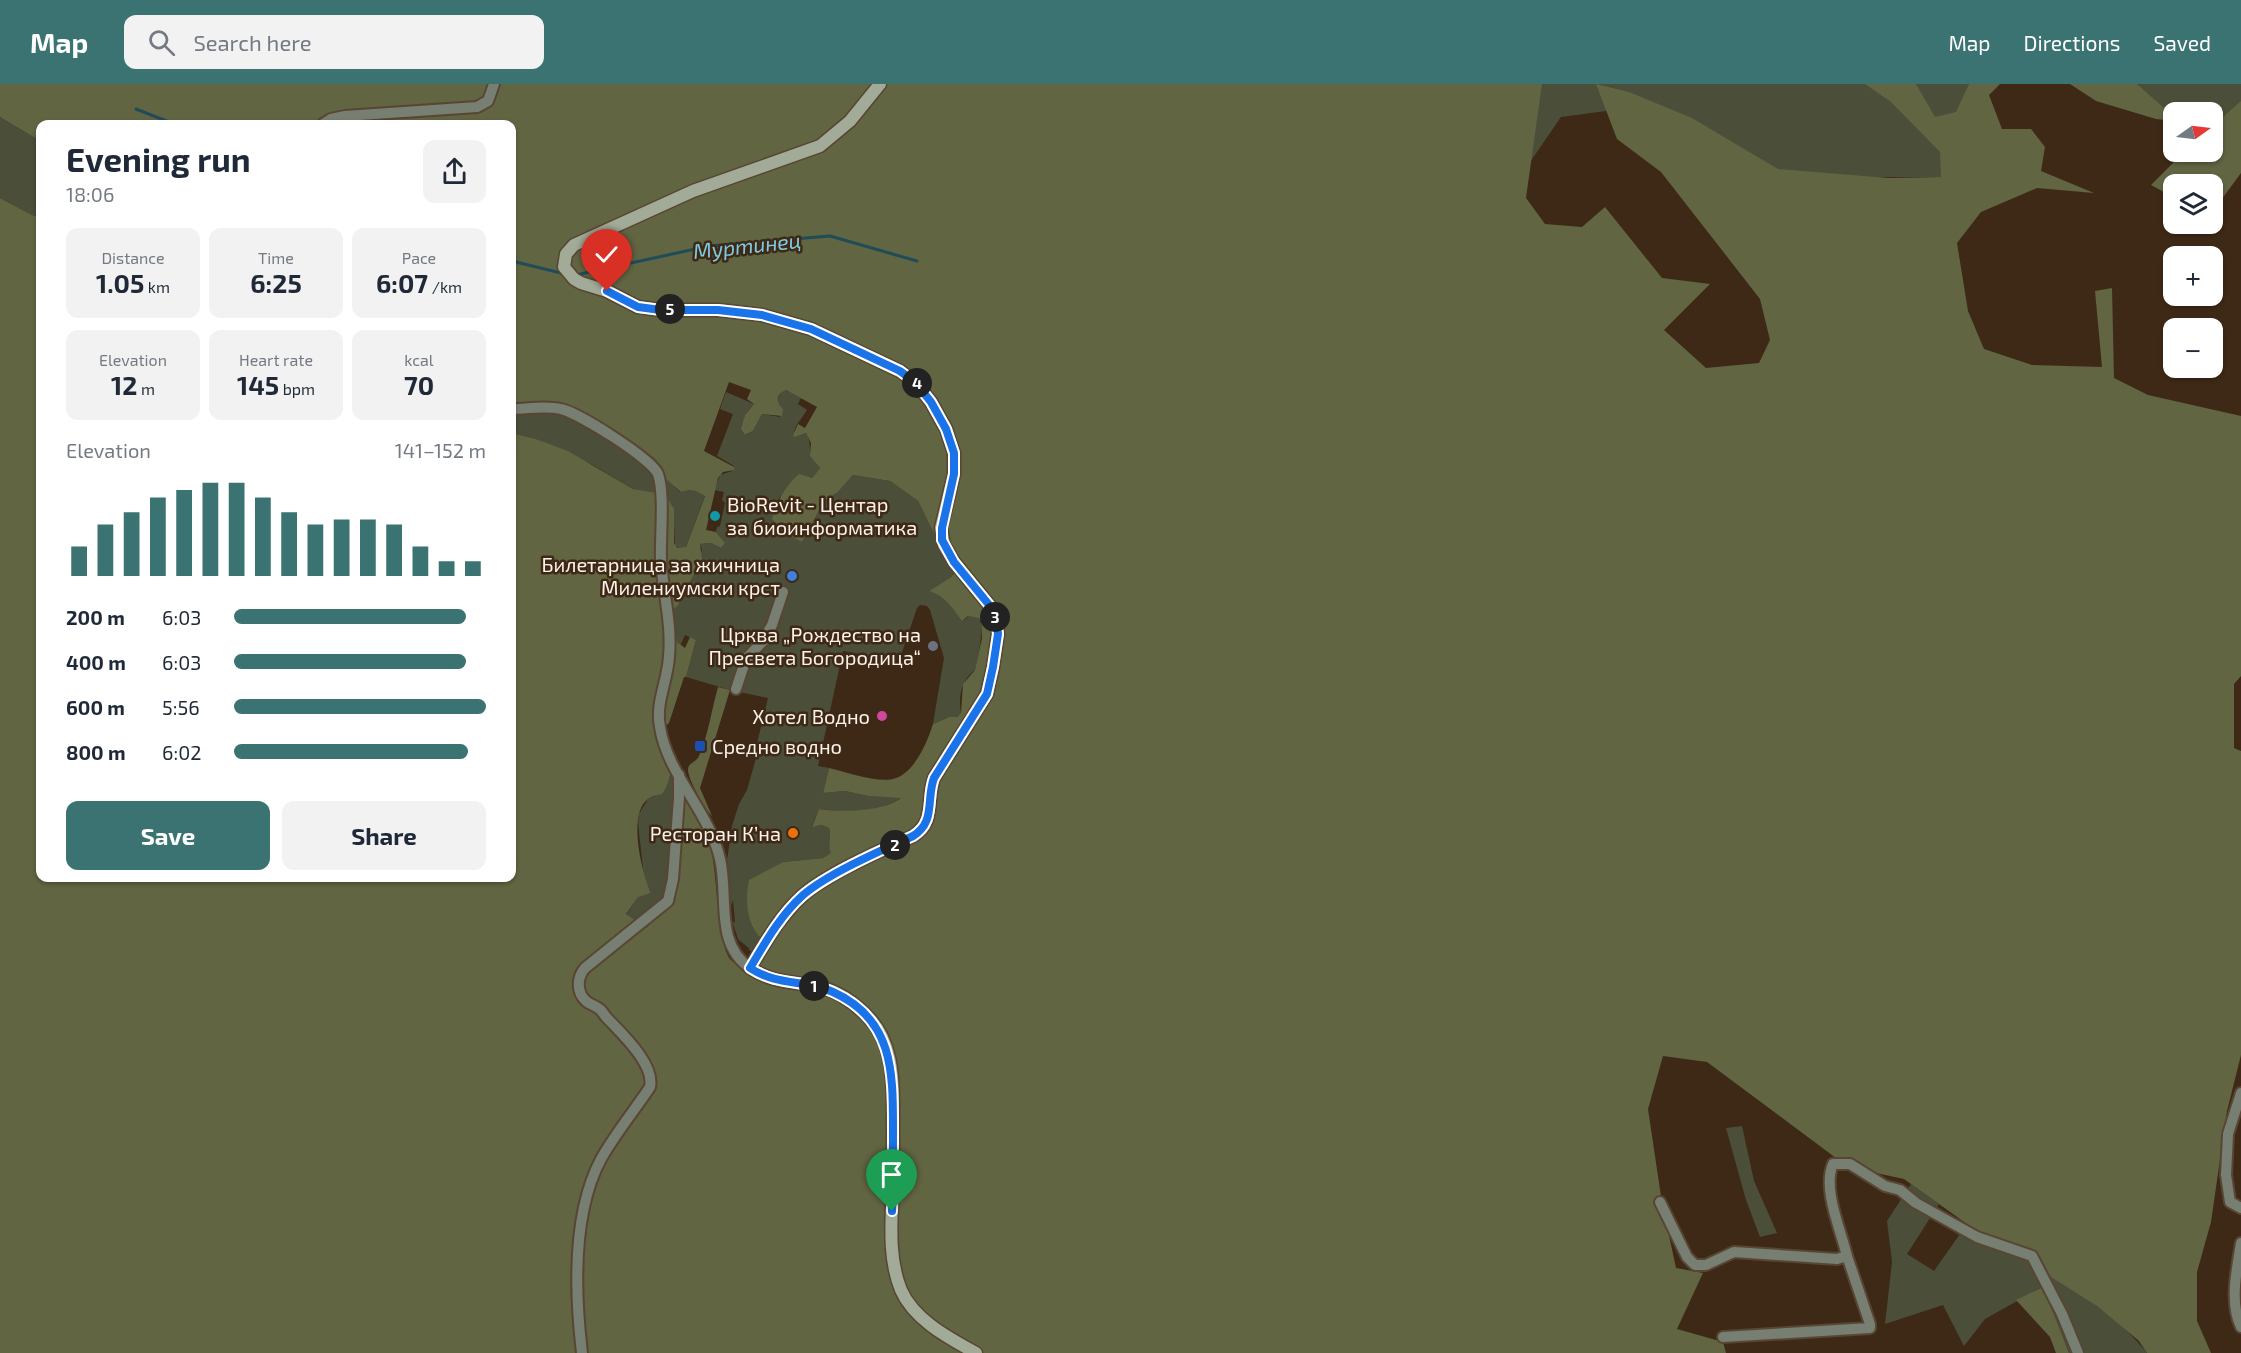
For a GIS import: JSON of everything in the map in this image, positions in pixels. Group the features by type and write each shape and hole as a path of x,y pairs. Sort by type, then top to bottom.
{"main road":[{"path":"880,84 850,121 820,146 693,191 574,245 566,254 564,267 574,279 581,283 615,294 638,307 661,310 718,310 762,315 811,329 900,371 916,383 931,402 946,429 954,453 954,474 944,518 942,535 944,545 951,557 983,595 996,618 997,644 987,694 934,778 931,787 930,813 923,828 913,836 831,877 801,897 776,926 750,968 778,982 818,987 836,993 854,1004 872,1021 879,1032 888,1054 893,1082 892,1250 899,1282 907,1299 925,1321 976,1353"}],"street":[{"path":"329,120 345,116 477,107 488,101 494,84"},
{"path":"516,409 552,407 571,412 648,460 658,474 661,561 670,645 659,721 665,746 679,775 704,815 717,845 722,865 730,942 736,956 750,968"},
{"path":"736,689 746,659 763,641 772,625 783,592"},
{"path":"582,1353 579,1324 582,1215 601,1160 650,1087 651,1082 646,1065 622,1034 598,1008 584,1000 580,991 579,979 585,968 668,901 673,879 680,798 679,775"},
{"path":"2241,1093 2228,1134 2226,1175 2230,1202 2241,1208"},
{"path":"1724,1337 1870,1328 1847,1256 1831,1192 1829,1173 1833,1164 1838,1163 1850,1164 1885,1186 1900,1190 1916,1203 1977,1237 2032,1256 2062,1314 2078,1353"},
{"path":"1660,1202 1687,1257 1695,1266 1706,1265 1734,1252 1837,1260 1847,1256"},
{"path":"2241,1243 2235,1280 2236,1313 2241,1327"}],"green space":[{"path":"0,84 1542,84 1526,198 1545,224 1582,227 1605,207 1662,278 1710,284 1664,330 1706,368 1759,363 1770,340 1760,299 1661,172 1617,139 1596,84 1629,92 1692,118 1778,169 1889,178 1941,177 1940,152 1891,102 1865,84 1916,84 1935,117 1956,112 1969,84 2000,84 1989,95 2002,129 2031,129 2045,147 2041,171 2094,193 2037,188 1981,212 1957,243 1968,311 1984,349 2032,365 2102,367 2095,291 2112,288 2114,378 2148,395 2241,416 2241,676 2234,684 2234,748 2241,751 2241,1055 2227,1111 2211,1222 2197,1272 2197,1321 2211,1353 2147,1353 2139,1341 2097,1306 1967,1224 1904,1179 1848,1167 1707,1062 1663,1056 1648,1109 1662,1203 1676,1268 1703,1273 1677,1329 1723,1342 1726,1353 0,1353 0,198 36,216 36,882 516,882 516,434 568,451 633,489 656,493 668,499 674,509 674,543 677,548 686,547 705,496 693,491 681,492 667,480 661,466 654,458 578,409 563,403 516,403 516,120 36,120 36,139 0,117","holes":["729,382 751,390 747,399 754,404 745,415 741,429 745,435 753,431 762,414 782,416 783,409 778,398 786,390 817,407 805,428 798,424 793,435 794,437 806,433 811,443 810,456 820,468 812,478 799,474 789,484 776,506 772,519 787,534 802,542 824,501 838,492 853,475 890,481 918,501 940,546 957,570 951,577 929,591 944,599 962,621 968,616 979,618 982,638 975,670 963,684 961,713 957,717 949,717 933,724 919,757 907,771 901,776 886,780 829,768 823,793 845,791 868,796 901,798 893,803 873,808 850,811 819,809 812,827 821,825 829,828 831,853 823,858 783,862 749,880 748,912 753,927 762,939 750,968 732,961 726,951 720,925 710,846 702,824 686,795 670,904 646,928 626,914 638,897 651,893 638,844 638,817 648,799 662,794 670,777 669,749 664,722 667,725 669,723 684,677 686,677 696,640 690,637 685,648 677,642 672,611 678,605 702,560 700,544 711,543 721,548 725,543 716,532 706,530 718,478 723,472 734,470 734,467 704,451"]},
{"path":"1529,84 1978,84 1941,177 1867,177 1794,181 1621,109 1561,117 1519,178"},
{"path":"2070,84 2137,84 2163,107 2163,120 2156,119 2096,101"},
{"path":"2120,84 2241,84 2241,113 2223,126 2223,102 2163,102 2163,113"},
{"path":"2241,101 2241,173 2223,197 2223,174 2163,174 2163,192 2151,185 2174,162 2223,162 2223,117"},
{"path":"0,117 36,139 36,216 0,198"},
{"path":"786,390 801,398 798,404 807,410 796,426 793,436 806,433 812,456 820,468 812,478 800,478 792,482 778,500 802,542 824,501 838,492 853,475 890,481 918,501 940,546 957,570 951,577 929,591 946,600 964,620 973,614 978,615 981,632 975,670 966,679 962,689 961,713 957,717 949,717 933,724 944,658 927,606 920,605 917,608 899,661 843,651 818,766 829,768 823,793 845,791 868,796 902,797 874,809 840,811 819,809 812,826 821,825 829,828 832,853 823,858 783,862 750,880 748,912 756,934 762,939 761,958 739,940 743,946 738,939 732,921 735,923 733,900 730,909 729,903 727,860 732,826 739,804 747,790 760,744 757,743 768,698 686,677 696,640 685,635 680,646 677,642 672,611 702,550 700,544 711,543 721,548 724,542 716,532 717,527 720,526 725,503 722,500 724,492 714,490 720,475 732,471 734,466 717,456 733,414 720,409 726,392 754,404 745,415 743,433 746,435 753,431 762,414 780,417 778,398"},
{"path":"516,403 563,403 578,409 654,458 661,466 664,476 680,492 693,490 705,495 686,547 684,549 675,547 674,523 665,499 633,489 593,465 536,439 516,434"},
{"path":"718,687 730,690 700,788 712,816 697,794 688,770 689,765 698,758 702,748"},
{"path":"671,765 686,795 670,904 646,928 626,915 638,896 651,893 644,878 639,814 648,799 666,787"},
{"path":"1742,1126 1754,1181 1777,1233 1760,1237 1746,1200 1726,1128"},
{"path":"1911,1184 1939,1204 1907,1254 1934,1271 1967,1224 2088,1299 2131,1334 2147,1353 2069,1353 2042,1287 1985,1319 1964,1346 1943,1305 1885,1324 1892,1262 1887,1221"},
{"path":"2043,1287 2069,1353 2056,1353 2050,1337 2016,1300"}],"waterway":[{"path":"136,109 164,120"},
{"name":"Муртинец","path":"576,275 709,246 830,236 917,261"},
{"path":"516,262 565,274"}],"place":[{"name":"BioRevit - Центар за биоинформатика","path":"715,516"},
{"name":"Билетарница за жичница Милениумски крст","path":"792,576"},
{"name":"Црква „Рождество на Пресвета Богородица“","path":"933,646"},
{"name":"Хотел Водно","path":"882,716"},
{"name":"Средно водно","path":"700,746"},
{"name":"Ресторан К’на","path":"793,833"}],"route":[{"path":"607,291 638,307 661,310 718,310 762,315 811,329 900,371 916,383 931,402 946,429 954,453 954,474 942,535 944,545 951,557 983,595 996,618 997,644 987,694 934,778 931,787 930,813 923,828 913,836 831,877 801,897 776,926 750,968 778,982 818,987 836,993 854,1004 872,1021 879,1032 888,1054 893,1082 892,1211"}]}
